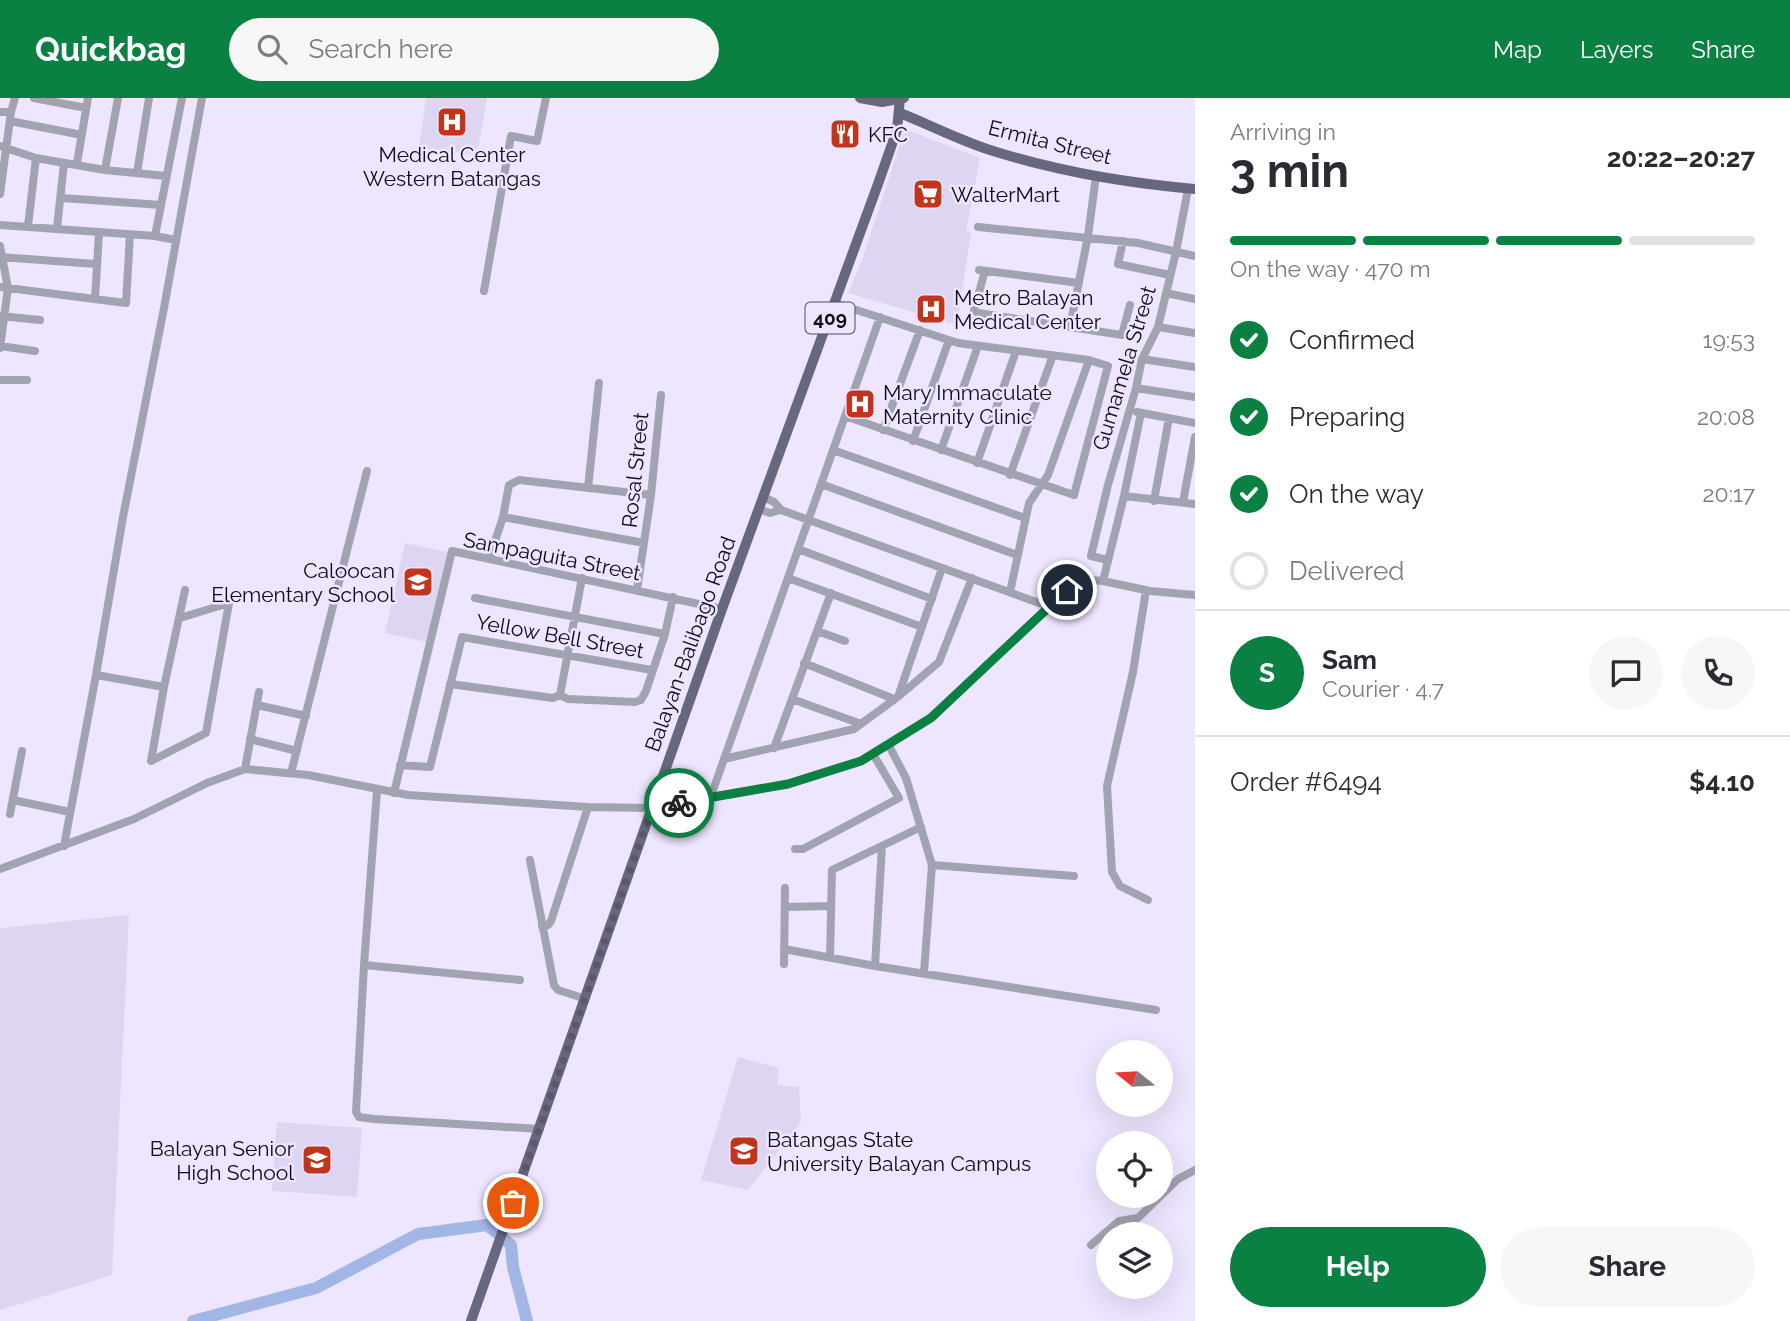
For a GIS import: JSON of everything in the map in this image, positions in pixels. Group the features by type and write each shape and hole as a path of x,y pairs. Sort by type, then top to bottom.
{"main road":[{"path":"860,98 882,102 901,99"},
{"name":"Balayan-Balibago Road","path":"471,1321 762,497 897,130 901,99"},
{"name":"Ermita Street","path":"900,113 988,149 1049,167 1191,189"}],"street":[{"path":"0,194 3,147 15,98"},
{"path":"34,98 86,108"},
{"path":"77,163 88,98"},
{"path":"105,170 118,98"},
{"path":"137,173 149,98"},
{"path":"155,236 182,98"},
{"path":"64,846 202,98"},
{"path":"484,290 512,136 537,141 546,98"},
{"path":"0,112 82,135"},
{"path":"3,147 36,158 64,163 166,176"},
{"path":"28,226 36,158"},
{"path":"57,228 64,163"},
{"path":"1070,327 1088,236 1096,176"},
{"name":"Gumamela Street","path":"1108,560 1091,556 1142,359 1158,327 1191,189"},
{"path":"62,198 161,205"},
{"path":"0,225 155,236 176,240"},
{"path":"978,226 1088,236 1195,256"},
{"path":"96,299 99,233"},
{"path":"4,287 126,303 130,235"},
{"path":"1123,241 1118,264 1170,275"},
{"path":"0,246 4,287 0,347 35,351"},
{"path":"1,258 96,264"},
{"path":"1079,283 982,271 974,310 978,313 1122,335 1130,305"},
{"path":"1166,293 1195,299"},
{"path":"835,303 949,341 1089,360 1108,366 1074,495 845,416"},
{"path":"2,316 40,320"},
{"path":"711,796 880,317"},
{"path":"1158,327 1195,333"},
{"path":"883,430 919,330"},
{"path":"912,440 949,341"},
{"path":"941,450 978,346"},
{"path":"977,463 1016,351"},
{"path":"1010,475 1053,355"},
{"path":"1142,359 1195,367"},
{"path":"1010,592 1029,503 1048,475 1089,360"},
{"path":"0,380 27,380"},
{"path":"588,488 599,383"},
{"path":"1136,388 1195,397"},
{"name":"Rosal Street","path":"638,590 661,395"},
{"path":"1130,411 1195,423"},
{"path":"1102,581 1125,496 1141,413"},
{"path":"1154,501 1169,418"},
{"path":"1183,502 1195,437"},
{"path":"833,450 1025,518"},
{"path":"292,773 367,471"},
{"path":"489,559 503,517 509,485 519,480 651,495"},
{"path":"821,484 1017,555"},
{"path":"1125,496 1195,504"},
{"path":"762,497 774,502 781,510 1042,604"},
{"path":"758,509 770,513 781,510"},
{"path":"503,517 644,542"},
{"path":"798,549 932,599"},
{"name":"Sampaguita Street","path":"394,793 453,551 722,609"},
{"path":"897,698 942,568"},
{"path":"561,695 582,578"},
{"path":"788,578 922,627"},
{"path":"724,759 855,729 939,662 972,579"},
{"path":"0,869 134,819 207,783 245,769 292,773 394,793 588,807 652,808 788,784 861,761 931,718 1080,579 1195,595"},
{"path":"180,618 229,603 206,733 151,761 185,590"},
{"path":"1146,590 1133,672 1107,786 1112,872 1121,886 1148,900"},
{"path":"774,748 831,593"},
{"path":"561,695 568,699 641,700 666,635 673,597"},
{"path":"475,598 666,635"},
{"path":"817,631 845,641"},
{"name":"Yellow Bell Street","path":"450,684 462,637 652,670"},
{"path":"804,663 897,698"},
{"path":"96,675 164,687"},
{"path":"400,765 430,767 450,684 553,698 561,695"},
{"path":"245,769 259,692"},
{"path":"792,699 861,724"},
{"path":"257,705 306,716"},
{"path":"250,739 297,751"},
{"path":"888,744 906,778 932,865 924,972"},
{"path":"10,814 22,751"},
{"path":"795,849 803,849 899,798 873,754"},
{"path":"377,790 356,1112 359,1117 540,1129"},
{"path":"13,800 70,812"},
{"path":"542,926 551,921 588,807"},
{"path":"830,957 832,870 921,827"},
{"path":"875,965 881,846"},
{"path":"530,860 554,985 558,990 583,998"},
{"path":"932,865 1074,876"},
{"path":"784,964 785,888"},
{"path":"785,907 831,906"},
{"path":"785,948 1156,1010"},
{"path":"364,965 520,980"},
{"path":"1091,1245 1119,1221 1138,1218 1178,1179 1195,1170"}],"shaded area":[{"name":"Medical Center Western Batangas","path":"426,98 487,98 477,155 419,147"},
{"name":"WalterMart","path":"905,129 980,158 966,231 971,232 957,325 848,293 862,260"},
{"name":"Caloocan Elementary School","path":"405,543 448,552 427,642 385,633"},
{"path":"129,915 112,1275 0,1310 0,928"},
{"name":"Batangas State University Balayan Campus","path":"738,1057 779,1068 777,1085 799,1087 801,1122 748,1190 701,1180"},
{"name":"Balayan Senior High School","path":"277,1122 362,1128 357,1197 272,1191"}],"waterway":[{"path":"193,1321 316,1288 418,1234 487,1225 511,1245 513,1267 527,1321"}],"way so far":[{"path":"513,1203 567,1043 652,808 679,803"}],"place":[{"name":"Medical Center Western Batangas","path":"452,122"},
{"name":"KFC","path":"845,134"},
{"name":"WalterMart","path":"928,194"},
{"name":"Metro Balayan Medical Center","path":"931,309"},
{"name":"Mary Immaculate Maternity Clinic","path":"860,404"},
{"name":"Caloocan Elementary School","path":"418,582"},
{"name":"Batangas State University Balayan Campus","path":"744,1151"},
{"name":"Balayan Senior High School","path":"317,1160"}],"route":[{"path":"679,803 788,784 861,761 931,718 1067,590"}]}
